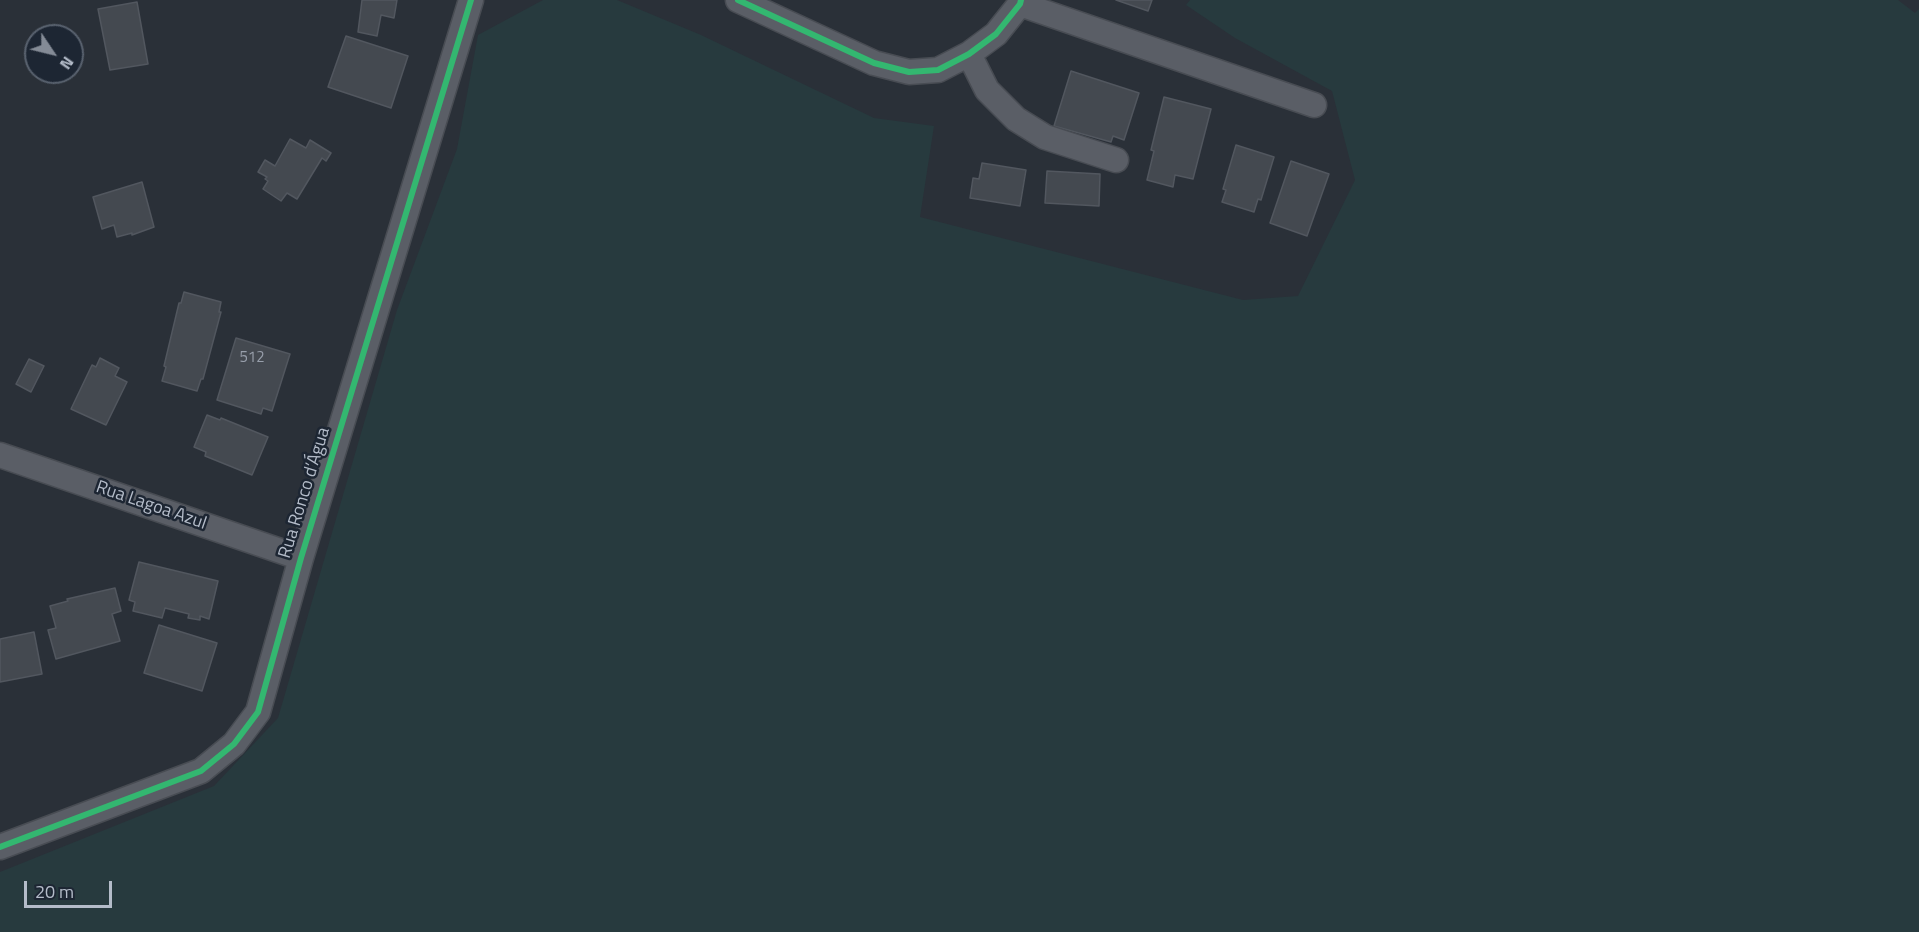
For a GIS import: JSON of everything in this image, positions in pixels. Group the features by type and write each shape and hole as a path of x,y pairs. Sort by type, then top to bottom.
{"street":[{"name":"Rua Ronco d’Água","path":"0,847 201,771 234,744 258,712 301,558 471,0"},
{"path":"738,0 874,63 909,72 938,70 969,54 996,34 1021,2 1314,105"},
{"path":"969,54 987,90 1016,118 1045,136 1116,160"},
{"name":"Rua Lagoa Azul","path":"0,455 301,558"}],"green space":[{"path":"543,0 617,0 701,35 874,118 934,126 920,217 1243,300 1298,296 1355,180 1332,91 1235,38 1186,5 1190,0 1898,0 1915,13 1919,9 1919,932 0,932 0,872 214,786 278,718 397,310 457,149 478,35"}],"building":[{"path":"362,0 397,0 394,18 381,15 377,36 358,32"},
{"path":"1116,0 1152,0 1148,11"},
{"path":"137,2 148,64 110,70 98,9"},
{"path":"346,36 408,56 391,108 328,87"},
{"path":"1071,71 1139,93 1124,140 1113,136 1111,142 1054,126"},
{"path":"1164,97 1211,109 1193,179 1175,175 1173,187 1147,180 1154,151 1151,150"},
{"path":"290,139 306,148 310,140 331,153 326,161 322,158 297,199 287,193 281,201 263,189 268,181 265,179 267,177 258,172 265,160 275,166"},
{"path":"1236,145 1274,157 1261,200 1258,199 1254,212 1222,202 1226,190 1223,189"},
{"path":"1291,161 1329,174 1307,236 1270,223"},
{"path":"982,163 1026,170 1020,206 970,198 973,178 979,179"},
{"path":"1047,171 1100,174 1099,206 1045,203"},
{"path":"142,182 154,227 132,235 132,233 117,237 114,225 102,229 93,197"},
{"path":"184,292 221,302 219,312 221,312 203,379 197,391 162,381 179,303 181,303"},
{"path":"236,338 290,354 272,411 263,408 261,414 217,400"},
{"path":"100,358 119,368 115,376 127,382 106,425 71,409 92,365 96,367"},
{"path":"29,359 44,366 31,392 16,384"},
{"path":"207,415 220,420 221,418 268,437 252,475 205,456 206,452 194,447"},
{"path":"139,562 218,581 209,619 200,616 200,620 188,618 189,614 165,608 162,618 133,611 135,602 129,600"},
{"path":"115,588 121,611 112,614 120,641 56,659 48,630 56,628 50,606 68,601 67,599"},
{"path":"159,625 217,643 202,691 144,673"},
{"path":"34,632 42,674 0,682 0,639"}],"cycle path":[{"path":"0,847 201,771 234,744 258,712 301,558 471,0"},
{"path":"738,0 874,63 909,72 938,70 969,54 996,34 1021,0"}]}
